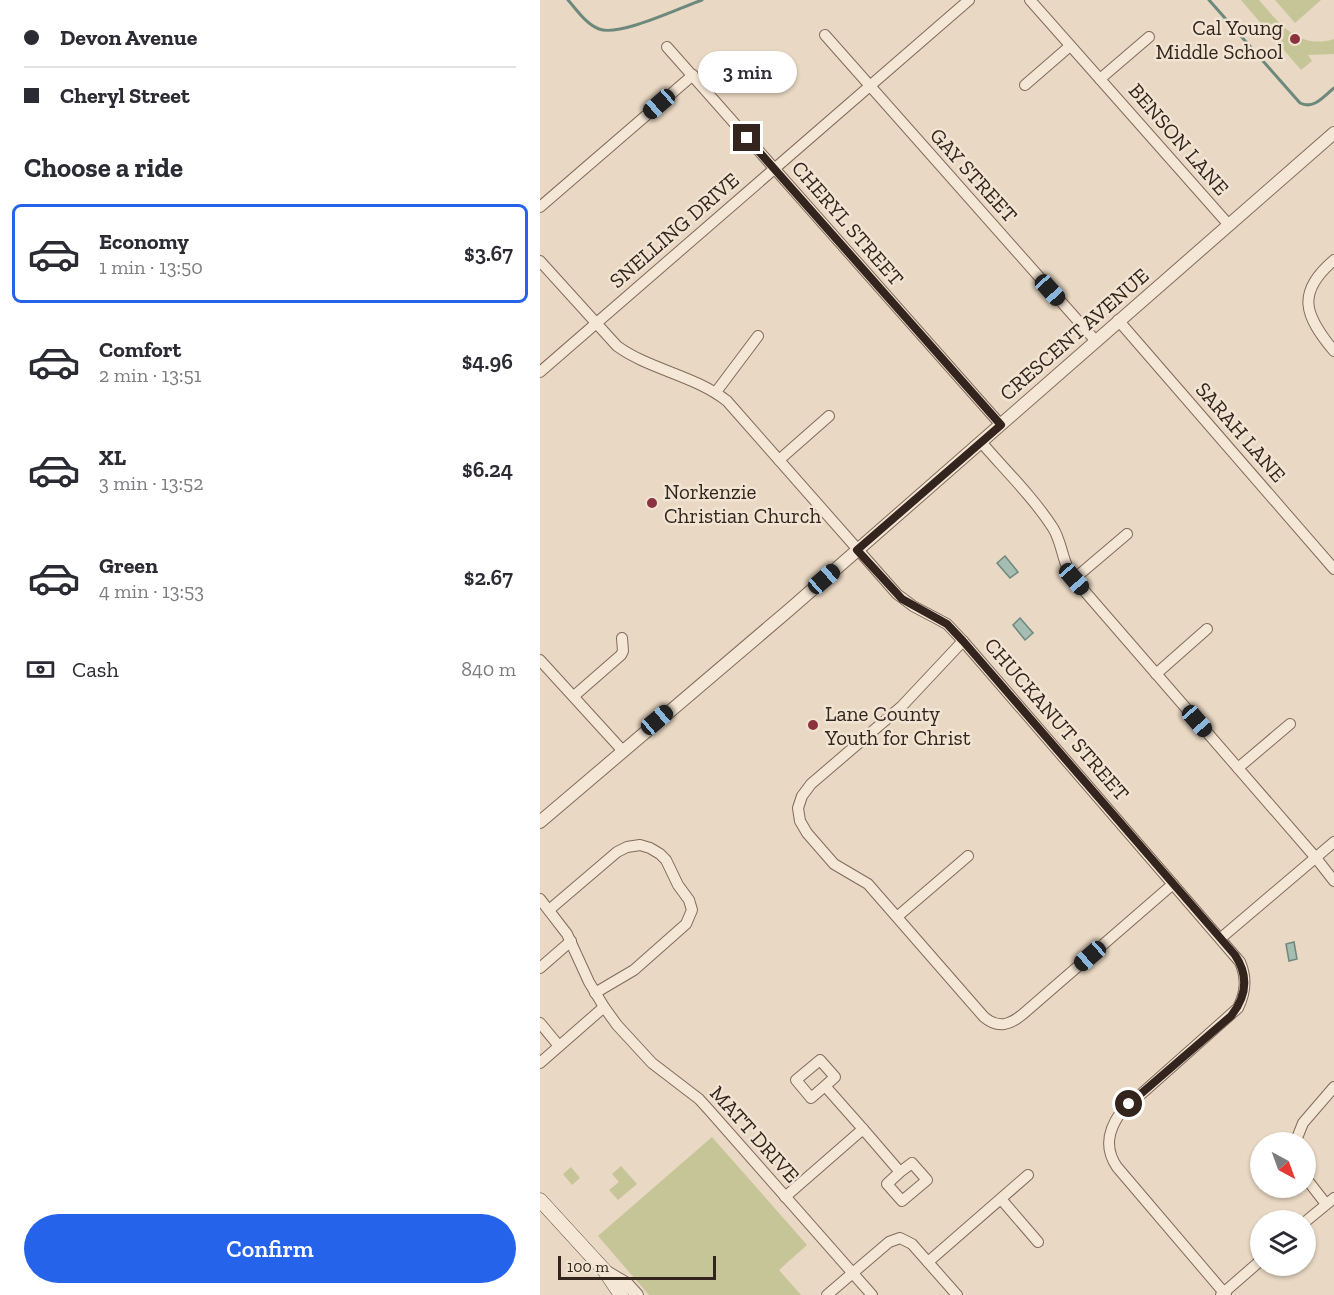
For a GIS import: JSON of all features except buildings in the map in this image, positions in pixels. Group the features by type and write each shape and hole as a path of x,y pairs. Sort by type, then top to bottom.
{"main road":[{"path":"540,1200 604,1270 621,1295"}],"street":[{"name":"SNELLING DRIVE","path":"540,372 969,0"},
{"name":"BENSON LANE","path":"1030,0 1229,225"},
{"name":"GAY STREET","path":"825,35 1095,340"},
{"name":"BENSON LANE","path":"1100,79 1149,37"},
{"path":"1025,85 1070,46"},
{"name":"CHERYL STREET","path":"667,47 1001,425"},
{"path":"540,207 693,75"},
{"name":"CRESCENT AVENUE","path":"540,822 857,550 1095,340 1334,134"},
{"path":"1334,260 1315,279 1309,294 1309,310 1314,326 1334,351"},
{"name":"CHUCKANUT STREET","path":"540,261 613,342 626,352 716,392 732,406 902,599 947,624 963,641 1235,955 1243,969 1245,990 1238,1008 1121,1112 1111,1129 1109,1143 1110,1155 1117,1167 1224,1294"},
{"name":"SARAH LANE","path":"1118,320 1334,569"},
{"path":"716,392 758,336"},
{"path":"779,460 829,416"},
{"path":"981,442 1047,519 1058,538 1066,567 1074,579 1334,881"},
{"path":"1074,579 1127,534"},
{"path":"1156,674 1207,629"},
{"path":"574,696 621,655 622,638"},
{"path":"963,641 902,706 811,784 802,795 799,802 799,814 804,828 831,861 863,880 898,916 984,1017 1002,1025 1009,1024 1023,1014 1173,884"},
{"path":"540,660 622,750"},
{"path":"1238,768 1290,724"},
{"path":"1221,939 1334,842"},
{"path":"549,909 617,852 627,847 640,845 650,848 663,857 689,900 692,910 686,924 632,972 595,993"},
{"path":"898,916 968,856"},
{"name":"MATT DRIVE","path":"540,898 571,941 595,993 616,1025 652,1063 710,1110 872,1295"},
{"path":"540,968 571,941"},
{"path":"540,1062 604,1007"},
{"path":"540,1023 559,1046"},
{"path":"825,1086 900,1172"},
{"path":"1299,1132 1303,1123 1334,1087"},
{"path":"785,1197 863,1129"},
{"path":"928,1262 1028,1175"},
{"path":"1316,1188 1330,1201 1316,1213"},
{"path":"1001,1199 1038,1242"},
{"path":"827,1295 896,1238 910,1241 957,1295"},
{"path":"604,1270 627,1284 637,1295"},
{"path":"1224,1294 1250,1270"}],"green space":[{"path":"1241,0 1259,0 1283,26 1300,38 1310,41 1334,39 1334,54 1308,55 1312,61 1301,70"},
{"path":"1275,0 1321,0 1295,23"},
{"path":"712,1137 807,1245 779,1270 801,1295 649,1295 598,1236"},
{"path":"621,1166 637,1184 618,1200 609,1190 619,1182 612,1174"},
{"path":"571,1167 580,1178 572,1185 563,1174"}],"shaded area":[{"path":"1005,556 1018,572 1010,578 997,563"},
{"path":"1020,618 1033,633 1025,640 1013,625"},
{"path":"1294,942 1297,959 1289,961 1286,944"}],"waterway":[{"path":"568,0 590,24 599,29 608,30 634,25 702,0"},
{"path":"1209,0 1300,103 1310,105 1323,98 1334,88"}],"place":[{"name":"Cal Young Middle School","path":"1295,39"},
{"name":"Norkenzie Christian Church","path":"652,503"},
{"name":"Lane County Youth for Christ","path":"813,725"}],"route":[{"path":"747,138 1001,425 857,550 902,599 947,624 963,641 1235,955 1243,969 1245,990 1238,1008 1129,1104"}]}
